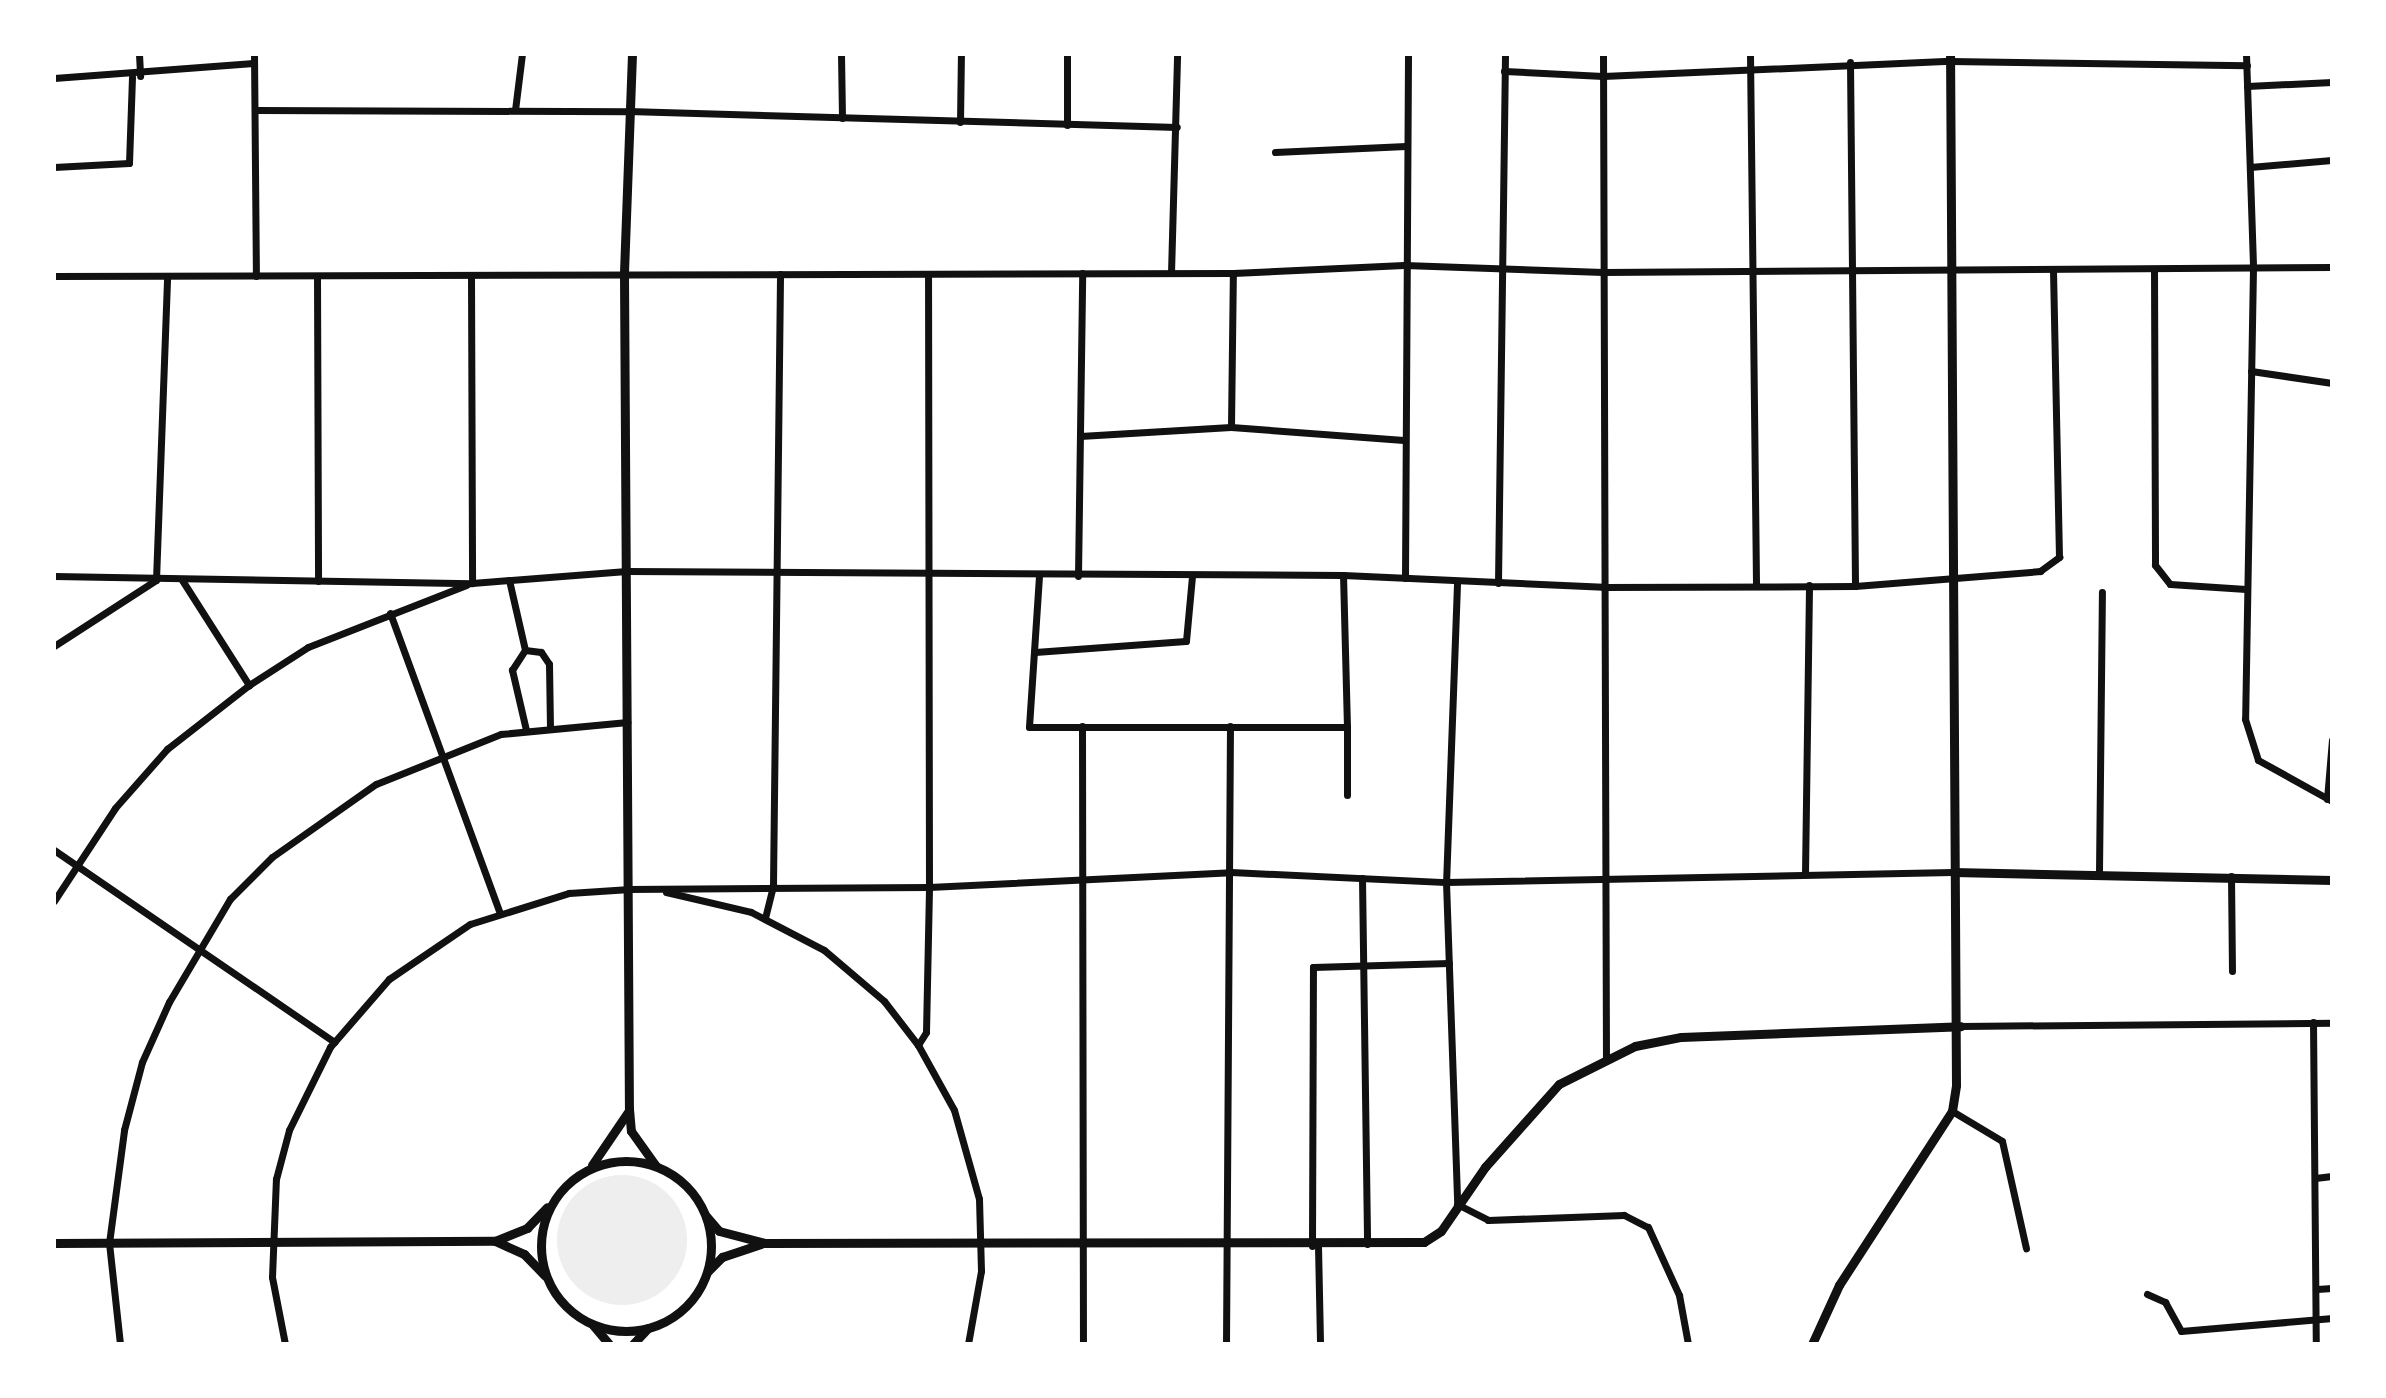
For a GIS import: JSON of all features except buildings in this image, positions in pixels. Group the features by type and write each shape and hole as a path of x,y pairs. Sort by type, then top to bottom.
{"street":[{"path":"54,167 129,163 139,54"},
{"path":"515,110 522,54"},
{"path":"632,54 624,275 629,1109 631,1131 656,1166 688,1187 719,1231 765,1243 1315,1246 1424,1242 1559,1084 1606,1060 1681,1037 1961,1026 2332,1023"},
{"path":"841,54 842,118"},
{"path":"960,122 961,54"},
{"path":"1067,54 1067,125"},
{"path":"1171,273 1177,54"},
{"path":"1405,578 1404,265 1408,54"},
{"path":"1498,583 1505,54"},
{"path":"1603,54 1606,1060"},
{"path":"1750,54 1749,270 1756,585"},
{"path":"2246,54 2253,268 2246,589 2248,741 2258,760 2329,800 2332,740"},
{"path":"1504,71 1603,76 1950,57 2247,65"},
{"path":"1812,1344 1839,1285 1952,1111 1961,1026 1953,872 1948,270 1950,57"},
{"path":"54,78 136,77 254,58 257,110 256,276"},
{"path":"1850,62 1848,271 1855,586"},
{"path":"2247,86 2332,82"},
{"path":"257,110 628,111 1177,127"},
{"path":"1275,152 1406,146"},
{"path":"2250,167 2332,160"},
{"path":"54,276 1233,273 1404,265 1504,271 1603,272 2332,267"},
{"path":"54,576 472,583 627,571 930,578 1343,575 1457,584 1603,587 1855,586 2040,571 2059,557 2053,269"},
{"path":"2154,269 2155,565 2170,584 2246,589"},
{"path":"1078,576 1082,273"},
{"path":"1231,427 1233,273"},
{"path":"765,918 773,885 780,274"},
{"path":"918,1045 926,1032 929,887 928,274"},
{"path":"471,275 472,583"},
{"path":"156,580 167,276"},
{"path":"317,276 318,581"},
{"path":"2251,371 2332,383"},
{"path":"1080,436 1231,427 1404,440"},
{"path":"1343,575 1347,795"},
{"path":"1039,576 1029,727 1347,727"},
{"path":"1035,652 1186,641 1192,576"},
{"path":"54,646 156,580"},
{"path":"182,580 249,685"},
{"path":"509,580 525,650 512,670 526,730"},
{"path":"54,901 75,866 167,749 249,685 308,647 472,583"},
{"path":"1457,584 1446,882 1457,1204"},
{"path":"1805,874 1809,585"},
{"path":"2099,872 2102,592"},
{"path":"390,613 500,913"},
{"path":"525,650 541,652 549,664 550,726"},
{"path":"120,1344 109,1243 142,1062 199,950 230,899 272,857 376,784 443,756 526,730 627,722"},
{"path":"1082,726 1083,1344"},
{"path":"1226,1344 1224,1246 1231,872 1230,726"},
{"path":"54,850 334,1042"},
{"path":"285,1344 271,1242 289,1130 334,1042 389,979 431,947 500,913 569,893 773,885 929,887 1080,882 1231,872 1446,882 1953,872 2099,872 2332,880"},
{"path":"2231,876 2232,971"},
{"path":"1362,878 1367,1244"},
{"path":"628,889 711,899 765,918 855,974 918,1045 969,1151 981,1245 968,1344"},
{"path":"1320,1344 1315,1246 1313,967 1449,963"},
{"path":"2313,1022 2316,1344"},
{"path":"54,1243 495,1241 527,1228 587,1170 612,1145 629,1109"},
{"path":"1952,1111 2002,1141 2026,1248"},
{"path":"587,1170 622,1160 656,1166"},
{"path":"2315,1178 2332,1176"},
{"path":"548,1279 541,1242 555,1198"},
{"path":"1457,1204 1488,1220 1624,1215 1648,1227 1679,1295 1688,1344"},
{"path":"706,1216 707,1273"},
{"path":"495,1241 524,1254 548,1279 565,1305 592,1324 609,1344"},
{"path":"633,1344 648,1328 689,1305 707,1273 722,1257 765,1243"},
{"path":"2317,1289 2332,1288"},
{"path":"2147,1294 2165,1302 2176,1328 2186,1332 2332,1318"},
{"path":"592,1324 648,1328"}],"shaded area":[{"path":"622,1175 647,1180 668,1194 682,1215 687,1240 682,1265 668,1286 647,1300 622,1305 597,1300 576,1286 562,1265 557,1240 562,1215 576,1194 597,1180"}]}
